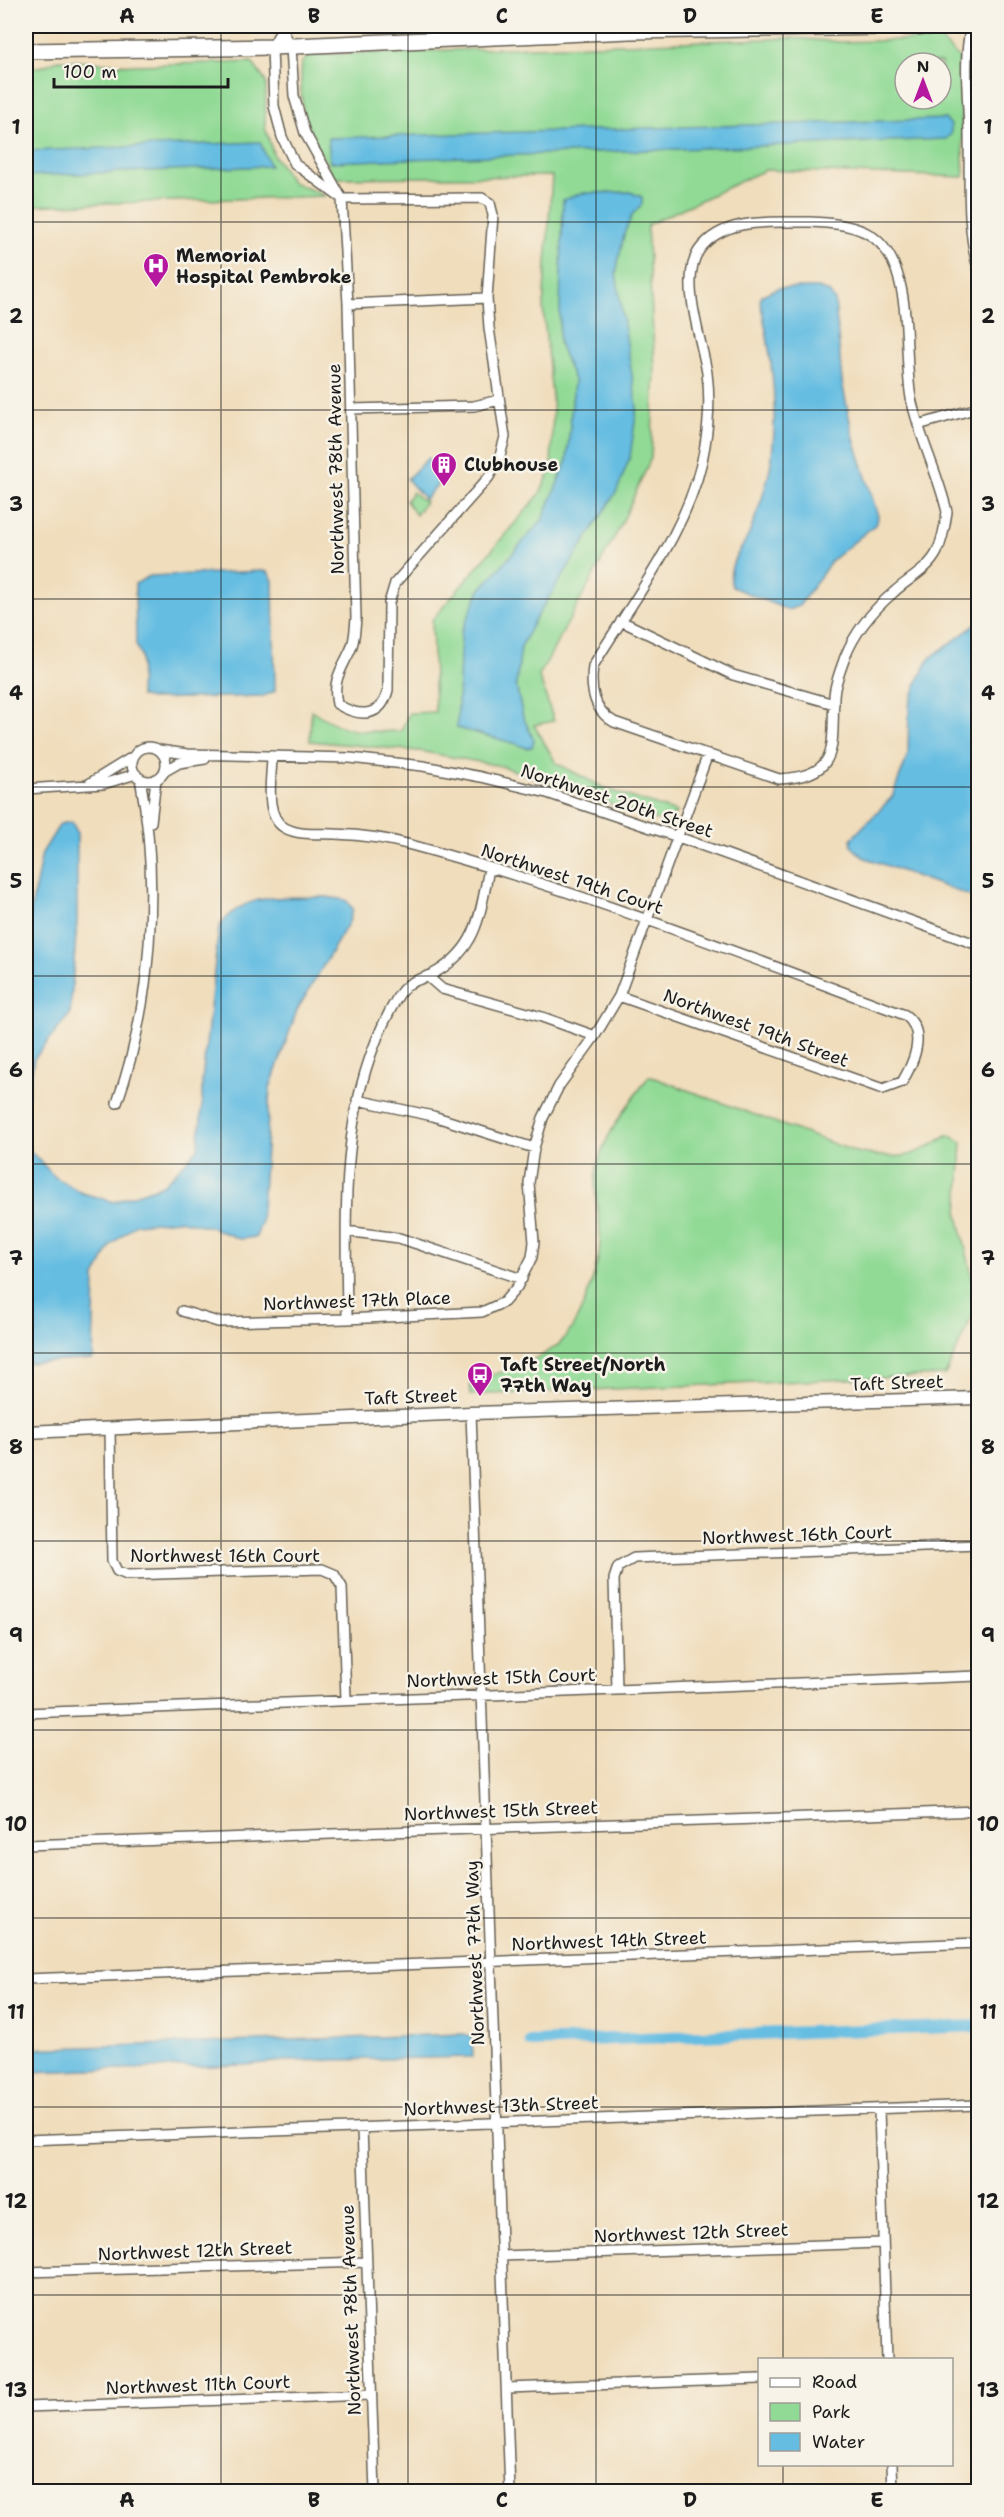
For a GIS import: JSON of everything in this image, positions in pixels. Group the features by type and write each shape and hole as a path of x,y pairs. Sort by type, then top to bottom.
{"main road":[{"path":"26,51 291,47 630,28 950,26"}],"street":[{"path":"971,26 966,45 973,115 974,252 978,268"},
{"name":"Northwest 78th Avenue","path":"281,28 291,47 294,96 305,133 342,199 348,304 356,618 351,649 340,667 333,688 337,704 349,711 364,714 375,711 385,703 388,690 389,603 395,583 489,477 500,456 505,437 499,400"},
{"name":"Northwest 78th Avenue","path":"281,28 272,47 274,106 282,137 295,164 342,199"},
{"path":"342,199 482,198 490,203 493,215 487,298 499,400 474,406 351,409"},
{"path":"810,222 844,225 866,232 884,248 895,265 901,286 911,397 918,425 942,491 946,512 944,531 936,554 864,622 845,657 834,694 830,754 820,770 802,778 779,779 614,722 603,716 590,686 593,666 679,527 693,493 705,446 709,403 707,373 691,291 691,270 699,250 725,229 743,225 810,222"},
{"path":"348,304 487,298"},
{"path":"918,425 978,408"},
{"path":"621,621 733,675 834,704"},
{"path":"117,1103 129,1070 146,976 149,839 156,779 165,771 166,759 159,750 148,746 138,750 132,765 138,776 149,839"},
{"name":"Northwest 20th Street","path":"159,750 187,754 350,758 481,777 547,793 678,837 978,945"},
{"name":"Northwest 20th Street","path":"165,771 179,763 231,754"},
{"name":"Northwest 17th Place","path":"182,1311 218,1322 347,1319 482,1312 504,1302 522,1279 532,1257 534,1242 529,1183 534,1148 543,1118 560,1086 595,1036 619,996 708,754"},
{"path":"85,785 106,775 134,756"},
{"name":"Northwest 19th Court","path":"272,756 272,811 275,819 285,828 300,833 375,837 411,845 541,884 647,920 905,1015 912,1020 918,1035 917,1046 902,1082 883,1089"},
{"path":"26,789 103,784 138,776 156,779"},
{"path":"347,1319 346,1171 357,1100 373,1050 398,997 411,981 436,972 460,955 472,936 478,923 489,869"},
{"path":"427,976 442,989 542,1017 595,1036"},
{"name":"Northwest 19th Street","path":"619,996 883,1089"},
{"path":"357,1100 433,1116 534,1148"},
{"path":"346,1231 399,1238 522,1279"},
{"name":"Taft Street","path":"26,1432 471,1413 978,1398"},
{"name":"Northwest 77th Way","path":"471,1413 510,2492"},
{"name":"Northwest 16th Court","path":"110,1428 112,1561 117,1571 127,1575 322,1569 334,1574 342,1587 346,1699"},
{"name":"Northwest 16th Court","path":"617,1690 614,1579 618,1567 634,1558 978,1545"},
{"name":"Northwest 15th Court","path":"26,1713 978,1676"},
{"name":"Northwest 15th Street","path":"26,1845 978,1811"},
{"name":"Northwest 14th Street","path":"26,1979 978,1943"},
{"name":"Northwest 13th Street","path":"26,2140 978,2105"},
{"path":"879,2109 881,2243 887,2358"},
{"name":"Northwest 78th Avenue","path":"362,2128 375,2492"},
{"name":"Northwest 12th Street","path":"501,2256 881,2243"},
{"name":"Northwest 12th Street","path":"26,2272 365,2262"},
{"path":"507,2388 758,2379"},
{"name":"Northwest 11th Court","path":"26,2407 371,2395"},
{"path":"892,2466 893,2492"}],"green space":[{"path":"792,38 841,42 940,39 952,51 893,51 893,111 953,111 953,52 959,58 964,177 765,170 647,225 655,369 651,458 621,525 539,676 554,721 534,725 556,763 606,789 677,812 671,818 657,820 501,766 419,751 310,741 311,710 334,724 354,730 374,732 401,731 409,713 435,712 432,620 539,495 551,470 553,406 543,308 552,176 335,178 312,136 303,111 302,62 310,55"},
{"path":"58,60 133,65 252,62 266,82 265,127 274,156 292,182 326,196 26,206 26,67 41,67"},
{"path":"412,492 425,502 416,515 406,501"},
{"path":"649,1076 856,1152 895,1157 925,1149 949,1135 962,1142 958,1215 975,1289 975,1310 945,1375 470,1395 471,1379 504,1372 536,1359 555,1347 572,1328 592,1282 599,1252 600,1231 596,1177 600,1155 618,1119"}],"water":[{"path":"945,119 951,125 951,134 946,139 330,162 328,138"},
{"path":"260,142 270,166 26,176 26,151"},
{"path":"630,192 642,197 642,204 632,215 624,234 616,273 637,407 630,457 617,491 534,621 521,647 516,685 523,717 534,740 532,747 526,748 457,728 461,632 480,590 543,519 567,460 574,380 559,343 563,200 583,193"},
{"path":"778,288 818,288 829,292 835,301 842,382 852,432 878,516 877,523 832,560 799,606 788,610 732,587 731,578 733,563 748,536 760,504 771,462 774,422 773,382 760,301 762,295"},
{"path":"428,458 449,471 425,499 407,479"},
{"path":"268,572 273,580 275,691 264,696 150,699 140,696 141,656 136,645 135,584 150,576"},
{"path":"978,623 978,899 863,857 851,846 851,839 892,797 908,755 909,706 917,682 930,658"},
{"path":"72,822 77,832 77,922 70,1014 34,1059 26,1103 26,935 42,853 60,824"},
{"path":"281,897 326,897 346,900 353,909 349,922 297,1010 270,1088 261,1223 256,1237 239,1239 211,1227 178,1220 136,1224 111,1245 95,1277 93,1359 27,1363 26,1123 29,1150 55,1177 82,1193 114,1202 163,1185 198,1149 202,1081 219,927 230,915 254,901"},
{"path":"463,2034 472,2036 473,2057 285,2061 244,2065 26,2072 26,2049"}],"waterway":[{"path":"531,2042 978,2026"}],"place":[{"name":"Memorial Hospital Pembroke","path":"156,289"},
{"name":"Clubhouse","path":"444,488"},
{"name":"Taft Street/North 77th Way","path":"480,1398"}]}
